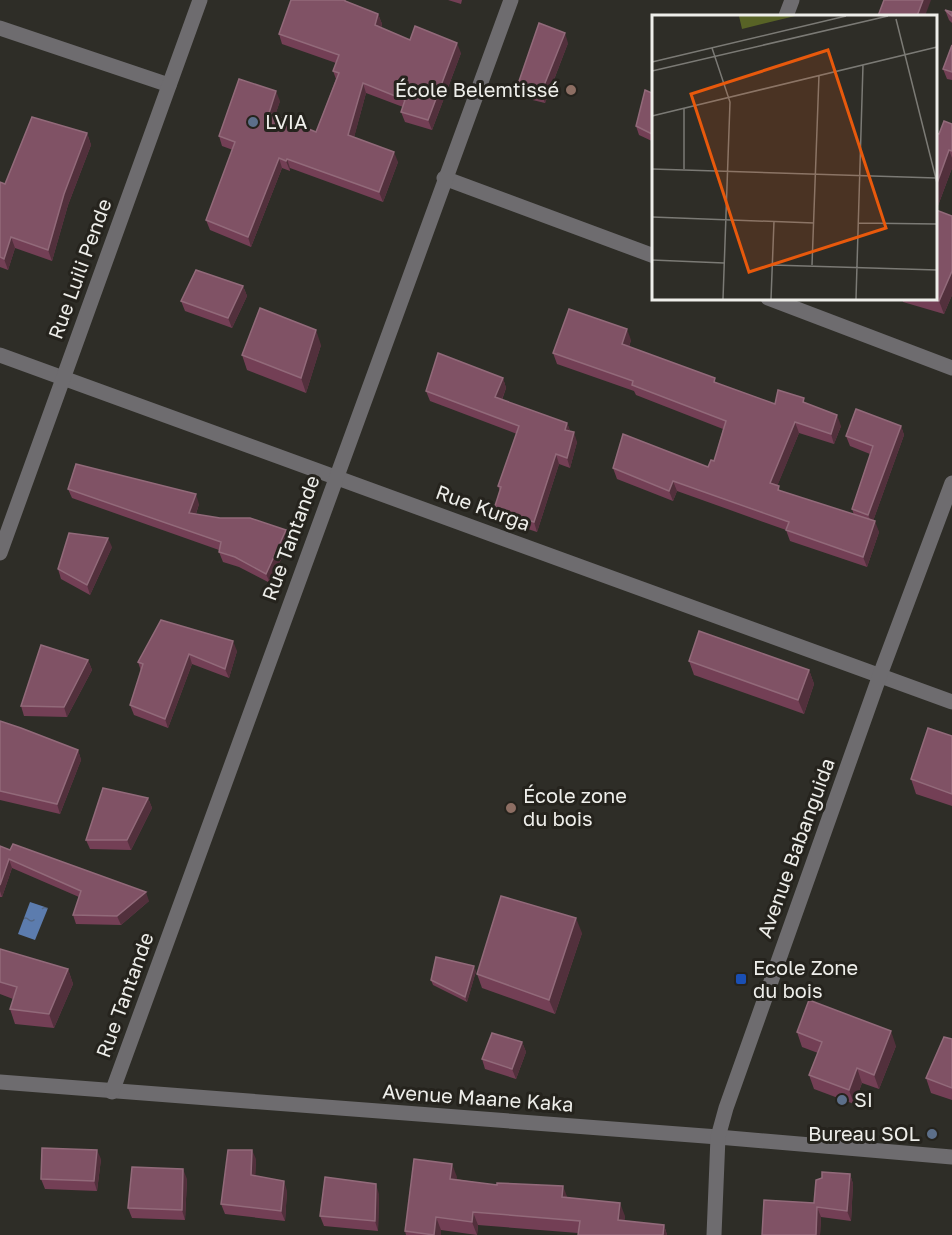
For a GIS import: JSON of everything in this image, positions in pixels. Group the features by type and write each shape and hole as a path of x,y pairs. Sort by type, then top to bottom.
{"street":[{"name":"Rue Luili Pende","path":"0,553 200,0"},
{"name":"Rue Tantande","path":"112,1092 444,178 511,0"},
{"path":"786,15 792,0"},
{"path":"0,28 169,85"},
{"path":"444,178 652,255"},
{"path":"773,300 952,368"},
{"name":"Rue Kurga","path":"0,355 952,702"},
{"name":"Avenue Babanguida","path":"714,1235 718,1137 726,1108 880,675 952,483"},
{"name":"Avenue Maane Kaka","path":"0,1082 952,1157"}],"water":[{"path":"30,902 48,908 35,940 18,934"}],"building":[{"path":"291,0 345,0 378,14 375,25 410,40 415,26 457,43 428,120 401,112 405,100 363,83 348,135 394,152 379,192 279,158 248,237 206,220 235,142 219,136 239,79 276,91 269,113 316,132 339,73 333,71 339,55 279,34"},
{"path":"884,0 923,0 917,15 878,15"},
{"path":"539,23 565,33 541,93 517,87"},
{"path":"952,45 952,72 943,69"},
{"path":"645,90 652,93 652,134 636,126"},
{"path":"32,117 87,133 64,194 48,250 11,237 4,259 0,257 0,182 5,184"},
{"path":"944,121 952,124 952,151 949,150 937,183 937,133 939,134"},
{"path":"937,210 952,216 952,271 939,301 937,300"},
{"path":"196,270 243,286 228,318 181,301"},
{"path":"260,308 316,330 301,378 242,355"},
{"path":"569,309 627,329 622,344 715,378 714,382 775,404 778,390 804,398 803,402 837,415 831,434 795,422 770,483 779,486 778,490 875,521 863,557 786,530 789,522 673,481 669,491 613,468 623,434 708,467 711,460 714,461 726,421 632,385 633,381 553,353"},
{"path":"438,353 503,378 495,397 567,423 565,430 574,432 567,458 556,454 534,522 494,509 501,487 498,486 519,426 426,391"},
{"path":"856,409 901,426 868,515 852,509 873,446 846,436"},
{"path":"76,464 196,494 189,513 220,518 250,518 286,530 266,574 235,557 219,552 221,542 68,489"},
{"path":"69,533 108,538 87,585 58,569"},
{"path":"161,620 233,641 225,669 189,654 165,719 130,705 143,664 138,662"},
{"path":"699,631 809,670 798,700 689,661"},
{"path":"41,645 88,660 64,707 21,706"},
{"path":"0,721 78,750 57,804 0,791"},
{"path":"928,728 952,736 952,794 911,779"},
{"path":"103,788 148,798 127,840 86,840"},
{"path":"13,844 146,892 117,916 73,915 81,891 9,859 0,885 0,846 10,850"},
{"path":"501,896 576,918 549,1000 477,974"},
{"path":"0,949 68,969 49,1014 10,1009 17,987 0,982"},
{"path":"436,957 474,966 465,997 431,980"},
{"path":"809,1000 891,1031 874,1075 857,1068 849,1090 809,1075 822,1042 797,1032"},
{"path":"492,1033 522,1042 512,1069 482,1059"},
{"path":"944,1037 952,1039 952,1088 926,1078"},
{"path":"42,1148 97,1150 94,1181 41,1179"},
{"path":"228,1150 252,1150 251,1175 284,1181 281,1211 221,1204"},
{"path":"414,1159 452,1164 450,1179 497,1185 497,1183 563,1186 562,1197 620,1203 618,1220 664,1225 663,1235 578,1235 580,1221 473,1212 472,1222 436,1217 434,1235 405,1231"},
{"path":"132,1167 183,1169 182,1210 128,1208"},
{"path":"822,1172 850,1174 847,1211 817,1207 816,1235 762,1235 764,1200 814,1203 816,1180 822,1178"},
{"path":"325,1177 376,1184 375,1221 320,1216"}],"place":[{"name":"École Belemtissé","path":"571,90"},
{"name":"LVIA","path":"253,122"},
{"name":"École zone du bois","path":"511,808"},
{"name":"Ecole Zone du bois","path":"741,979"},
{"name":"SI","path":"842,1100"},
{"name":"Bureau SOL","path":"932,1134"}]}
